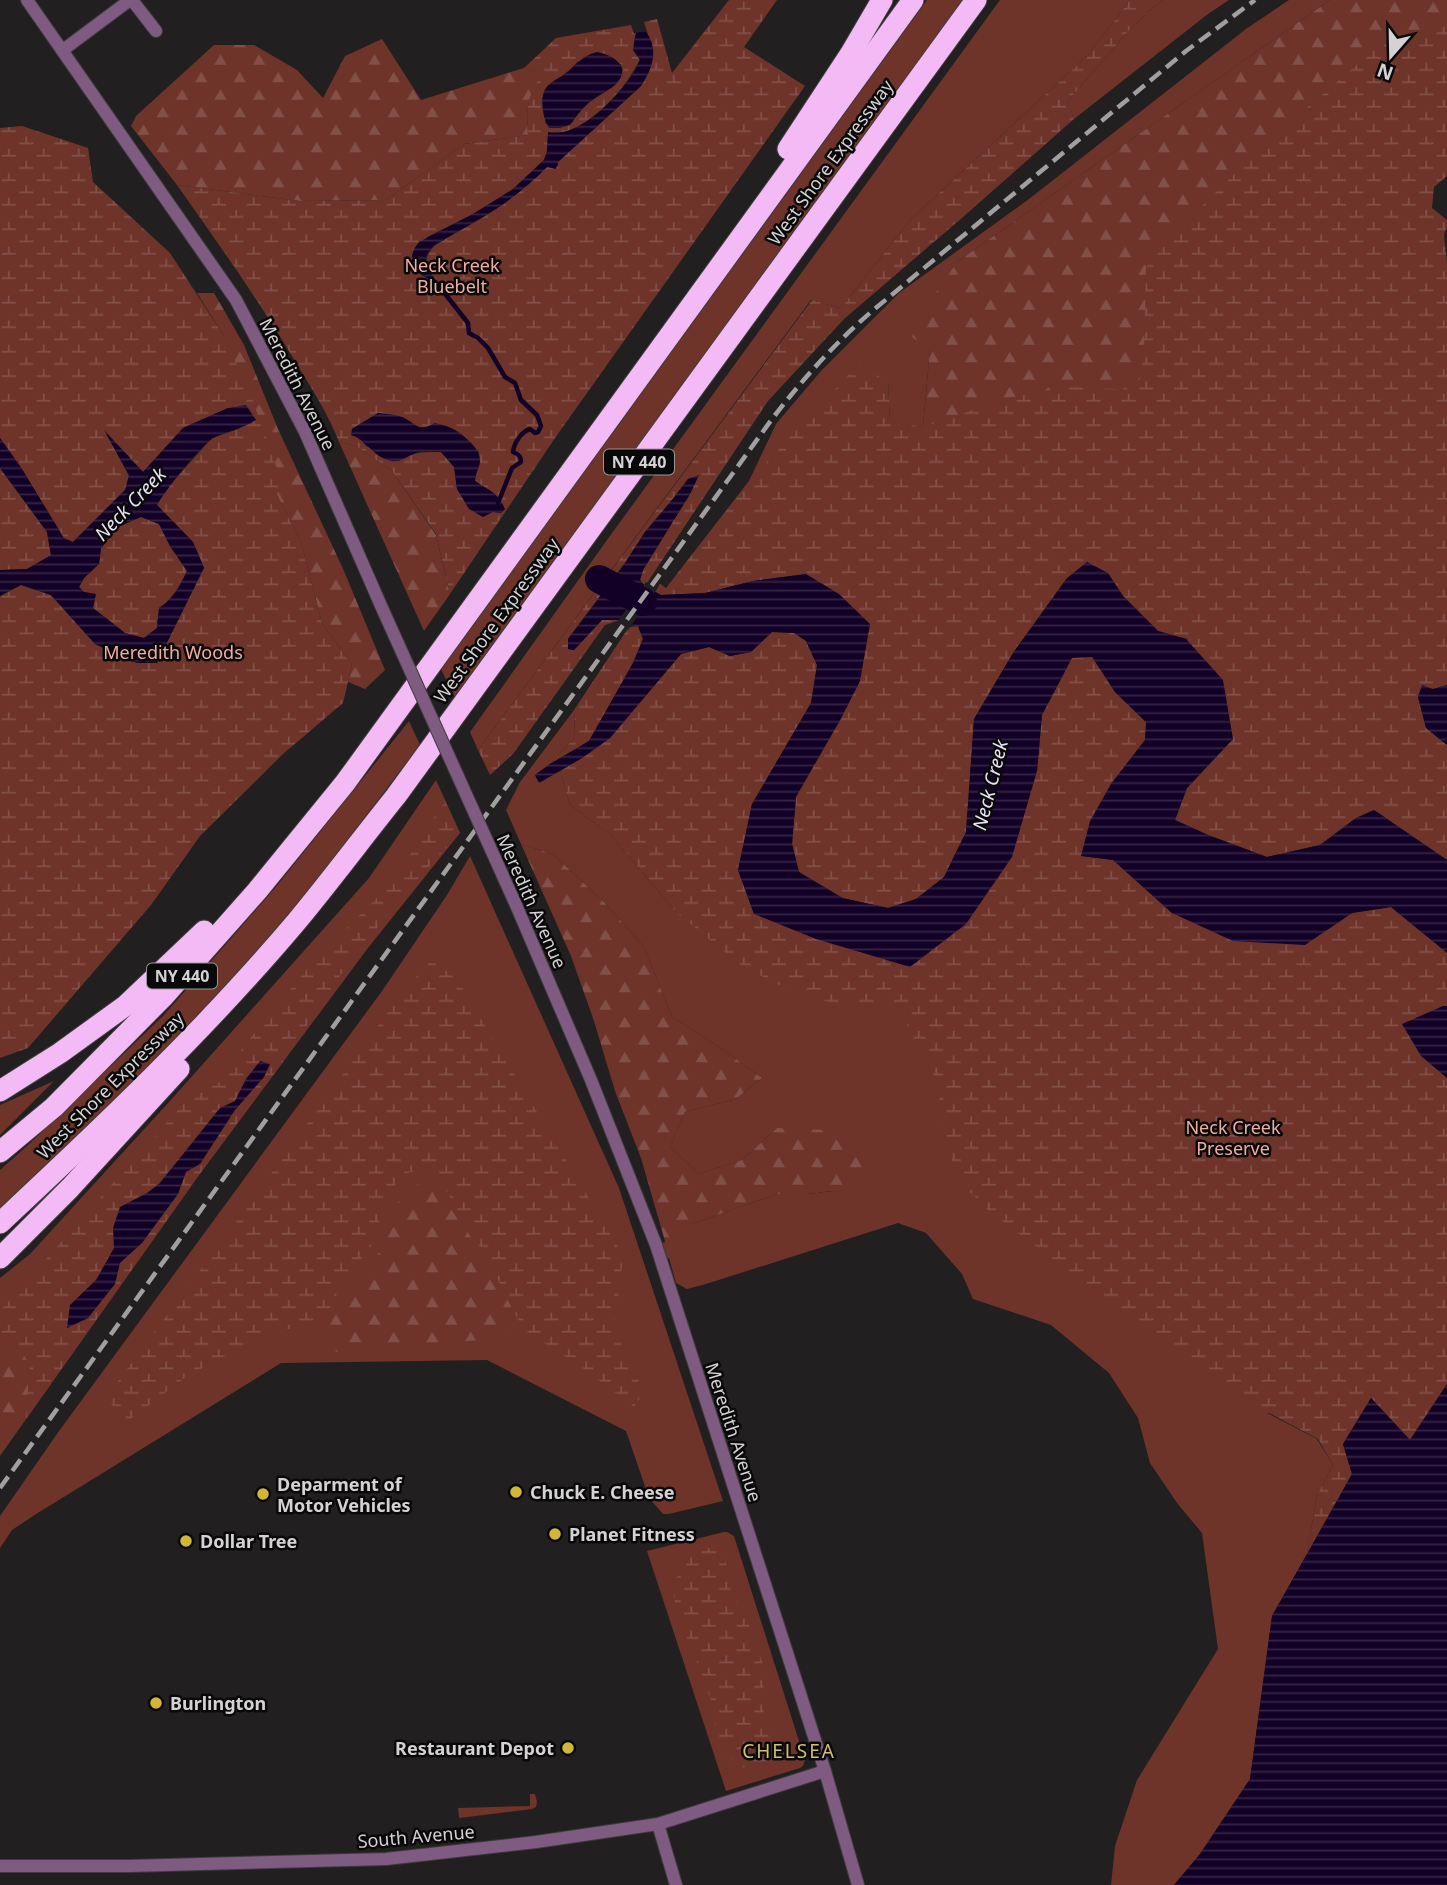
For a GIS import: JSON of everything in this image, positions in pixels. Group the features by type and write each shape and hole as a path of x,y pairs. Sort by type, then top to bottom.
{"highway":[{"path":"506,561 772,174 882,0"},
{"name":"West Shore Expressway","path":"0,1153 54,1107 164,996 257,891 345,783 913,0"},
{"name":"West Shore Expressway","path":"0,1223 92,1137 192,1036 297,921 396,796 976,0"},
{"path":"0,1091 60,1053 125,1006 184,951 345,783"},
{"path":"0,1258 70,1188 209,1035 297,921"}],"street":[{"name":"Meredith Avenue","path":"27,0 236,300 305,432 516,905 591,1080 656,1245 825,1771 858,1885"},
{"path":"63,50 131,0 156,32"},
{"name":"South Avenue","path":"0,1866 130,1866 386,1859 536,1842 658,1824 825,1771"},
{"path":"658,1824 676,1885"}],"green space":[{"name":"Neck Creek Bluebelt","path":"729,0 777,0 744,47 805,86 555,438 450,594 436,534 392,471 356,446 339,442 324,411 281,339 177,185 300,201 386,200 464,144 528,135 529,103 542,75 524,68 556,38 631,25 634,34 636,33 634,50 640,59 628,80 611,100 580,125 565,132 548,133 544,160 513,189 473,214 427,237 422,276 438,287 441,286 426,263 434,246 504,204 547,167 558,166 558,162 641,86 650,68 653,54 644,22 657,19 672,73","holes":["578,61 621,64 623,70 615,85 590,102 574,117 573,122 546,124 542,99 545,91","378,413 402,417 417,427 451,428 479,452 475,481 499,499 504,509 501,513 493,512 457,489 454,467 441,452 414,454 399,461 366,446 352,429"]},
{"path":"927,0 965,0 457,702 441,669"},
{"path":"1000,0 1130,0 1088,55 910,220 841,308 811,300 478,750 470,732"},
{"path":"1130,0 1162,0 1131,28 1068,101 1074,119 844,319 768,401 645,586 640,580 643,570 690,494 698,476 688,479 645,532 568,639 568,649 574,650 602,620 620,620 605,625 513,754 490,775 478,750 812,300 841,308 910,220 1088,55"},
{"path":"1162,0 1229,0 1074,119 1068,101 1131,28"},
{"path":"1289,0 1330,0 958,261 930,349 923,427 890,422 888,382 749,481 776,424 821,371 899,293 1029,199 1246,29"},
{"path":"1330,0 1447,0 1447,69 1382,129 1447,385 923,427 930,349 907,334 958,261"},
{"path":"1447,26 1447,176 1434,187 1432,208 1447,220 1444,235 1447,263 1447,685 1418,697 1426,728 1447,745 1447,860 1374,810 1356,818 1320,845 1267,857 1175,820 1187,788 1233,739 1187,639 1158,631 1123,596 1108,573 1067,578 1013,653 974,719 966,832 944,877 916,899 888,908 843,898 799,872 792,844 796,797 860,681 806,574 753,581 705,593 661,595 655,592 660,584 666,588 749,481 859,364 888,382 890,421 923,427 1008,398 1067,387 1138,390 1144,353 1146,267 1197,211 1264,145 1381,44"},
{"path":"382,39 421,100 524,68 543,75 533,90 529,103 528,135 464,144 386,200 300,201 177,185 131,126 136,116 214,45 254,45 297,70 323,98 345,56"},
{"name":"Meredith Woods","path":"22,126 88,148 93,182 170,253 224,336 253,401 280,477 276,493 301,542 322,623 352,665 343,703 283,754 200,836 151,905 28,1048 0,1058 0,596 21,585 51,595 95,644 137,663 204,568 193,542 157,505 167,488 212,438 241,428 228,408 183,428 143,472 106,433 129,476 125,490 73,542 64,539 0,438 0,128"},
{"path":"197,293 214,293 244,345 278,429 344,571 385,670 365,689 348,682 352,665 322,623 301,542 276,493 224,336"},
{"path":"339,442 356,446 392,471 436,535 450,594 424,631"},
{"path":"0,468 47,532 51,556 27,569 0,570"},
{"path":"141,517 159,524 187,571 176,592 159,608 157,628 144,638 125,633 93,608 95,594 84,592 79,587 84,578 99,564 101,548 118,527"},
{"path":"638,626 643,639 633,663 589,741 550,764 575,737 574,710 629,627"},
{"name":"Neck Creek Preserve","path":"772,632 794,633 806,641 817,665 811,703 752,804 738,870 754,914 816,939 910,967 1037,771 1042,715 1072,657 1092,656 1115,692 1146,722 1145,740 1111,784 1081,856 1113,860 1172,913 1305,945 1352,913 1391,907 1447,953 1447,1006 1402,1024 1421,1056 1447,1078 1447,1384 1410,1440 1371,1398 1343,1444 1352,1474 1307,1554 1317,1495 1333,1465 1318,1439 1267,1412 1108,1300 990,1212 958,1180 947,1143 936,1080 899,1010 881,1004 840,1005 795,993 742,966 676,912 611,835 570,805 560,771 610,738 681,654 709,647 730,656 751,652"},
{"name":"Neck Creek Preserve","path":"574,710 575,737 550,764 535,775 539,782 560,771 570,805 611,835 676,912 1447,934 1447,1384 1267,1413 1317,1439 1333,1465 1317,1495 1307,1554 1272,1616 1250,1779 1200,1854 1174,1885 1111,1885 1115,1846 1137,1780 1218,1649 1202,1533 1177,1503 1150,1463 1138,1418 1109,1373 1051,1325 973,1299 962,1274 926,1233 898,1223 706,1284 687,1289 676,1283 669,1258 660,1261 656,1245 677,1238 695,1223 777,1194 833,1191 777,1128 742,1160 699,1174 670,1147 685,1112 736,1099 762,1078 672,1017 644,947 605,903 553,854 521,844 506,810 520,782"},
{"path":"409,721 420,745 296,907 184,1033 0,1211 0,1170 163,1016 275,888"},
{"path":"436,780 460,833 368,948 199,1175 0,1456 0,1278 30,1254 369,878"},
{"path":"445,801 460,833 398,901 339,977 283,1062 199,1175 26,1419 30,1365 22,1352 0,1345 0,1311 185,1102 225,1079 243,1047 317,957 391,884","holes":["263,1077 235,1110 200,1164 186,1172 178,1194 142,1243 120,1263 115,1284 70,1305 96,1280 114,1248 113,1228 120,1207 159,1184 220,1108 235,1101 246,1079"]},
{"path":"521,844 553,854 605,903 644,947 672,1017 762,1078 736,1099 685,1112 670,1147 699,1174 742,1160 777,1128 827,1130 849,1147 866,1167 864,1187 807,1194 777,1194 695,1223 667,1248 641,1158 615,1091 571,956"},
{"path":"470,856 619,1188 723,1501 663,1514 649,1498 626,1431 487,1360 281,1363 33,1516 12,1530 0,1548 0,1516 59,1431 382,991"},
{"path":"433,959 458,981 623,1255 613,1327 644,1392 634,1407 584,1369 522,1328 490,1264 444,1187 419,1170 407,1173 398,1180 382,1208 374,1242 342,1284 326,1315 245,1345 187,1376 129,1420 105,1399 404,990"},
{"path":"54,1081 0,1135 0,1105"},
{"path":"418,1184 441,1195 490,1264 522,1328 485,1340 379,1346 336,1352 327,1332 335,1310 385,1245 397,1203"},
{"path":"0,1345 22,1352 30,1365 27,1404 0,1436"},
{"path":"724,1532 734,1536 805,1760 800,1768 726,1791 647,1551"},
{"path":"699,1547 714,1549 725,1558 731,1592 745,1614 765,1670 762,1702 765,1724 776,1744 774,1761 761,1768 749,1769 737,1764 722,1748 710,1697 677,1610 675,1578 683,1574 691,1551"},
{"path":"530,1794 535,1794 537,1802 532,1809 459,1818 458,1808 530,1806"}],"water":[{"path":"645,31 652,44 653,58 641,86 558,162 556,169 547,167 504,204 430,249 426,257 427,266 446,295 419,273 413,266 412,257 419,242 473,214 513,189 544,160 548,132 565,132 580,125 611,101 640,60 633,50 636,33"},
{"path":"597,52 610,56 619,63 622,68 620,79 587,104 570,125 549,128 543,110 547,87 585,57"},
{"path":"246,405 256,420 209,441 184,468 157,505 193,542 204,568 157,663 137,663 95,644 51,595 21,585 0,596 0,570 27,569 51,555 47,532 0,468 0,438 64,538 73,542 125,490 129,475 104,430 143,472 183,428 228,408","holes":["141,517 159,524 187,571 176,592 159,608 157,628 144,638 125,633 93,608 96,594 84,592 79,587 84,578 99,564 101,548 117,527"]},
{"path":"378,413 399,416 421,427 435,423 460,433 470,441 479,455 480,463 475,481 496,495 505,509 501,513 493,512 483,517 469,509 457,489 454,467 441,452 419,452 393,461 381,457 351,435 352,429"},
{"path":"699,475 643,570 640,580 645,586 661,595 705,593 753,581 806,574 839,594 870,624 860,681 796,797 792,844 799,872 842,898 888,908 916,899 944,877 966,832 974,719 1013,653 1067,578 1087,562 1108,573 1123,596 1158,631 1186,639 1223,680 1233,739 1187,788 1175,820 1267,857 1320,845 1356,818 1374,810 1447,860 1447,953 1391,907 1352,913 1305,945 1233,941 1172,913 1113,860 1081,856 1090,821 1111,784 1145,740 1146,722 1115,692 1092,657 1072,658 1042,715 1037,771 1012,857 966,924 910,967 816,939 754,914 738,870 752,804 811,703 817,665 806,641 794,633 772,632 751,652 730,656 709,647 681,654 610,738 539,783 535,775 589,741 633,663 643,639 638,626 629,627 620,620 602,620 574,650 568,649 568,639 645,532 688,479"},
{"path":"1422,685 1433,689 1447,685 1447,745 1426,728 1418,697"},
{"path":"1447,1006 1447,1078 1421,1056 1402,1024"},
{"path":"260,1061 270,1064 264,1077 235,1110 200,1164 186,1172 178,1194 142,1243 120,1263 115,1284 88,1318 67,1328 70,1305 96,1280 114,1248 113,1228 120,1207 159,1184 220,1108 235,1101 246,1079"},
{"path":"1447,1384 1447,1885 1174,1885 1200,1854 1250,1779 1272,1616 1352,1474 1343,1444 1371,1398 1410,1440"}],"pier":[{"path":"646,582 657,589 628,630 617,622"}],"waterway":[{"path":"446,295 468,323 469,333 488,348 505,377 515,383 521,400 537,415 541,426 535,433 527,430 516,442 513,452 519,456 521,462 512,468 498,503"},
{"name":"Neck Creek","path":"599,579 643,602"}],"railway":[{"path":"0,1488 795,390 832,349 871,312 1186,51 1255,0"}],"place":[{"name":"Chuck E. Cheese","path":"516,1492"},
{"name":"Deparment of Motor Vehicles","path":"263,1494"},
{"name":"Planet Fitness","path":"555,1534"},
{"name":"Dollar Tree","path":"186,1541"},
{"name":"Burlington","path":"156,1703"},
{"name":"Restaurant Depot","path":"568,1748"}],"district":[{"name":"CHELSEA","path":"789,1751"}]}
